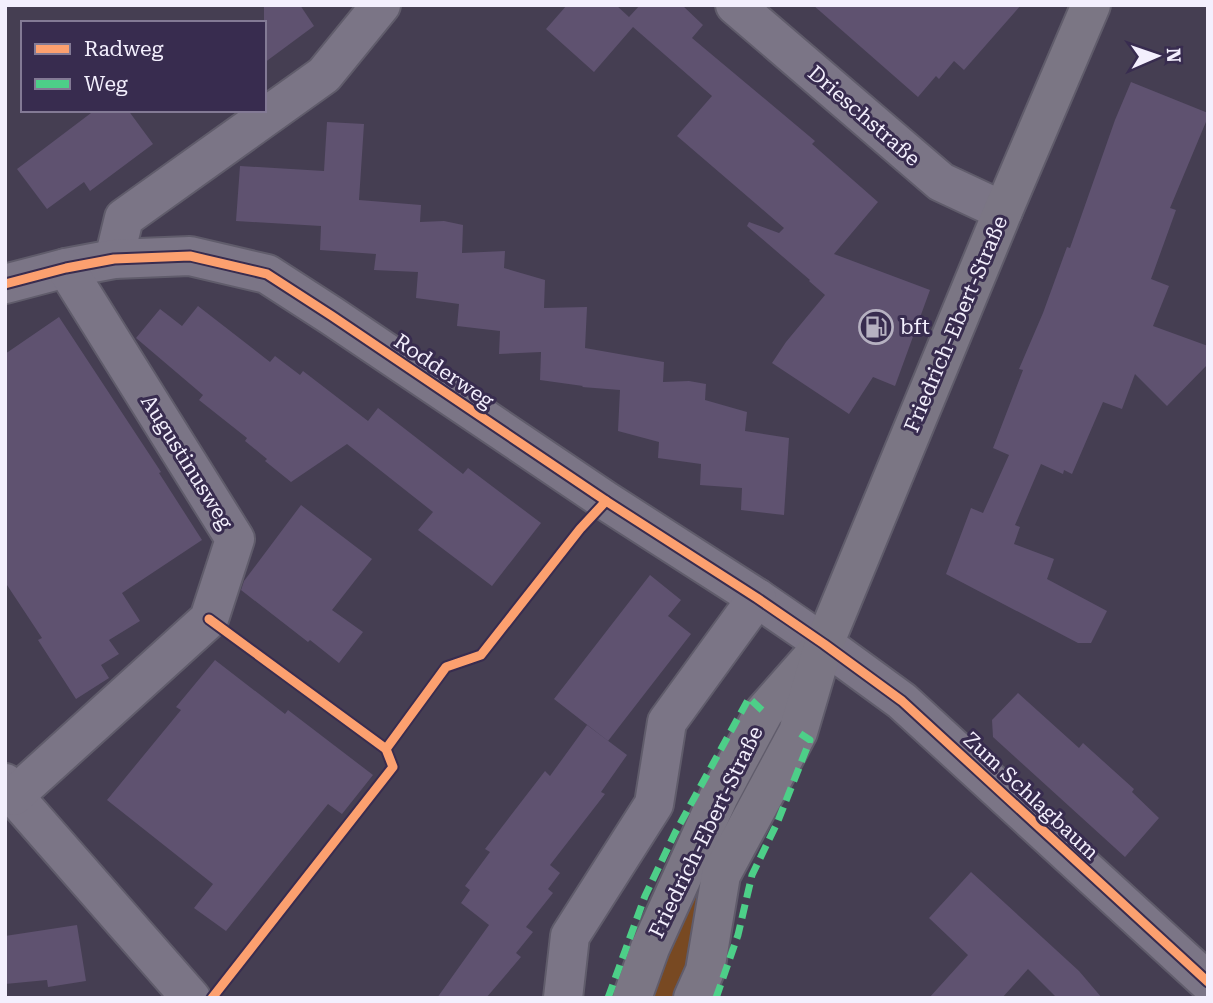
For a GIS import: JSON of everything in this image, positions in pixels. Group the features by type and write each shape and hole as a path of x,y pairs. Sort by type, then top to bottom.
{"main road":[{"name":"Friedrich-Ebert-Straße","path":"693,998 705,971 721,874 798,732 824,644 1091,5"},
{"name":"Friedrich-Ebert-Straße","path":"632,998 650,948 719,796 764,712 824,644"}],"street":[{"path":"114,259 124,218 324,75 381,5"},
{"name":"Drieschstraße","path":"735,5 941,182 1003,211"},
{"name":"Rodderweg","path":"5,284 114,259 190,256 267,274 824,644"},
{"name":"Augustinusweg","path":"66,268 235,539 209,619 10,790 191,998"},
{"path":"563,998 570,936 654,804 667,722 757,598"},
{"name":"Zum Schlagbaum","path":"824,644 902,701 1208,982"}],"shaded area":[{"path":"770,730 782,738 694,948 677,998 647,998"}],"building":[{"path":"264,5 300,5 314,26 266,62"},
{"path":"567,5 616,5 629,17 640,5 682,5 703,25 692,38 815,141 812,144 878,202 834,254 930,290 895,386 873,377 849,414 772,363 825,295 747,226 749,222 779,233 784,228 677,136 712,96 633,27 594,72 546,29"},
{"path":"813,5 1021,5 964,70 954,61 939,79 936,76 918,97"},
{"path":"1131,82 1208,113 1170,208 1176,210 1151,279 1169,286 1153,326 1208,346 1208,364 1167,406 1135,374 1122,409 1103,402 1072,474 1064,470 1063,474 1041,464 1015,525 1020,527 1014,544 1054,559 1047,579 1107,611 1091,643 1078,643 946,574 971,508 983,513 1009,455 993,448 1023,370 1019,369 1067,247 1070,248"},
{"path":"92,112 129,112 153,144 90,191 84,182 47,209 17,169"},
{"path":"327,122 364,124 359,200 421,205 420,222 444,221 463,225 462,253 505,251 504,268 545,280 544,308 587,307 585,348 664,362 663,382 689,381 706,384 705,400 747,412 745,431 789,438 784,515 741,510 742,488 700,485 701,464 658,458 659,442 618,431 620,390 540,380 541,352 499,354 500,331 457,326 459,304 416,298 418,272 374,270 376,254 320,250 321,226 236,221 240,166 324,171"},
{"path":"198,306 270,362 275,356 300,375 303,371 368,421 378,408 463,474 468,468 541,523 492,586 418,530 433,512 347,444 291,482 245,441 247,438 199,400 203,395 136,338 160,309 182,326"},
{"path":"59,317 161,472 159,473 202,540 122,593 140,621 109,640 119,654 101,665 109,678 76,699 38,640 42,638 5,582 5,354"},
{"path":"301,505 372,559 332,610 363,632 339,663 241,590 244,581"},
{"path":"650,575 681,600 668,616 691,634 608,741 554,699"},
{"path":"215,660 285,714 288,710 373,775 342,814 328,804 226,931 194,908 213,884 107,800 181,710 176,707"},
{"path":"1018,693 1079,748 1083,743 1134,789 1132,792 1159,818 1125,857 993,737 992,720"},
{"path":"587,725 627,755 601,792 605,794 550,865 560,873 548,889 553,893 526,927 533,932 516,953 521,957 486,998 437,998 489,925 461,903 470,890 465,886 490,852 485,849 545,771 550,776"},
{"path":"971,872 1079,971 1102,998 1057,998 1028,969 1002,998 929,998 968,955 929,918"},
{"path":"77,925 86,981 48,987 47,980 5,984 5,936"}],"marked path":[{"path":"608,998 645,896 675,833 749,698 764,712"},
{"path":"716,998 738,935 752,875 778,821 810,740 798,732"}],"cycle path":[{"path":"5,284 114,259 190,256 267,274 606,501 757,598 902,701 1208,982"},
{"path":"386,749 446,667 481,655 580,529 606,501"},
{"path":"209,619 386,749 393,767 212,998"}],"place":[{"name":"bft","path":"876,327"}]}
